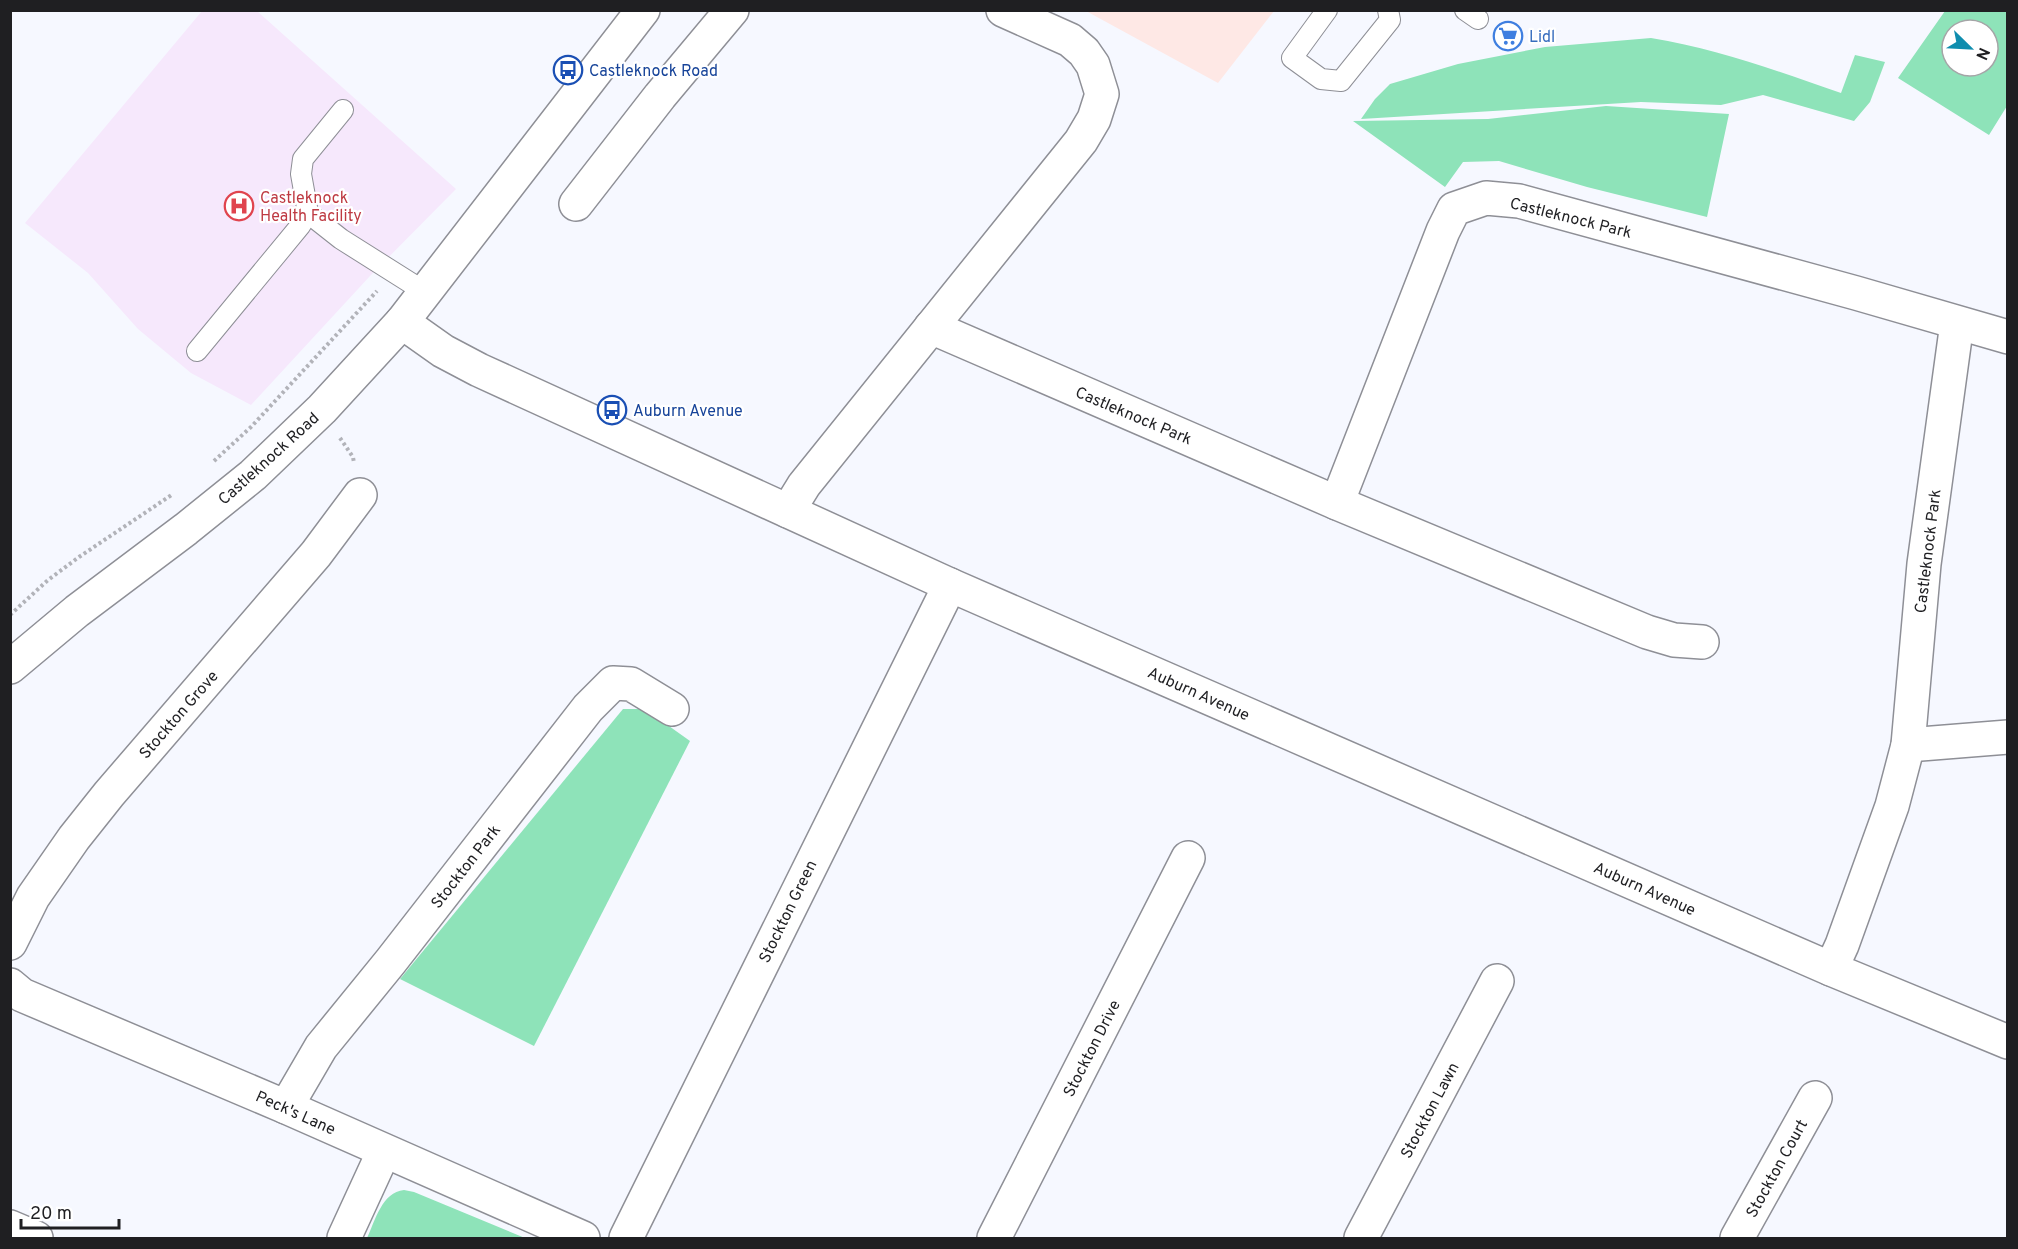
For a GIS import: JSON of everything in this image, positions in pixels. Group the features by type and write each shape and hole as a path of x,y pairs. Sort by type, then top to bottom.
{"street":[{"name":"Castleknock Road","path":"10,667 77,611 253,475 322,409 402,322 643,10"},
{"path":"576,204 660,96 732,10"},
{"path":"788,511 804,485 1081,141 1094,119 1102,94 1093,65 1084,52 1070,40 1003,10"},
{"name":"Castleknock Park","path":"1338,503 1443,231 1454,209 1486,198 1519,201 1856,293 2007,337"},
{"name":"Auburn Avenue","path":"402,322 443,351 479,370 950,585 1831,969 2007,1042"},
{"name":"Castleknock Park","path":"1831,969 1842,945 1892,806 1908,746 1924,564 1957,322"},
{"name":"Castleknock Park","path":"931,327 1338,503 1647,632 1674,640 1702,642"},
{"name":"Stockton Grove","path":"10,943 33,897 74,838 109,794 316,554 360,495"},
{"name":"Stockton Green","path":"626,1239 950,585"},
{"name":"Stockton Park","path":"286,1107 321,1047 588,708 613,683 631,684 672,709"},
{"path":"1908,746 2007,736"},
{"name":"Stockton Drive","path":"994,1239 1188,858"},
{"name":"Stockton Lawn","path":"1361,1239 1497,981"},
{"name":"Peck's Lane","path":"10,985 22,995 286,1107 583,1239"},
{"name":"Stockton Court","path":"1737,1239 1815,1098"},
{"path":"344,1239 384,1151"},
{"path":"10,1227 36,1239"}],"lane":[{"path":"1327,10 1292,58 1321,79 1341,81 1390,20 1388,10"},
{"path":"343,110 303,159 301,174 308,213 341,239 425,292"},
{"path":"197,351 291,238 308,213"}],"path":[{"path":"207,467 251,427 394,272"},
{"path":"322,409 353,457 360,495"},
{"path":"10,615 48,580 79,557 175,493"}],"shaded area":[{"name":"Castleknock Health Facility","path":"202,11 257,11 456,189 370,276 251,405 191,373 138,329 88,273 25,223"},
{"path":"1086,11 1274,11 1218,83"}],"green space":[{"path":"1945,11 2007,11 2007,106 1989,135 1898,78 1940,18 1940,78 2000,78 2000,18 1940,18"},
{"path":"1651,38 1724,54 1841,93 1855,55 1885,62 1870,102 1854,121 1763,95 1721,105 1641,102 1361,119 1375,99 1390,84 1458,64 1545,47"},
{"path":"1606,106 1729,114 1707,217 1587,187 1499,161 1463,162 1445,187 1353,121 1488,119"},
{"path":"623,709 645,709 690,741 534,1046 400,979"},
{"path":"404,1190 414,1192 525,1238 367,1238 380,1208 390,1196"}],"place":[{"name":"Lidl","path":"1508,36"},
{"name":"Castleknock Road","path":"568,70"},
{"name":"Castleknock Health Facility","path":"239,206"},
{"name":"Auburn Avenue","path":"612,410"}]}
